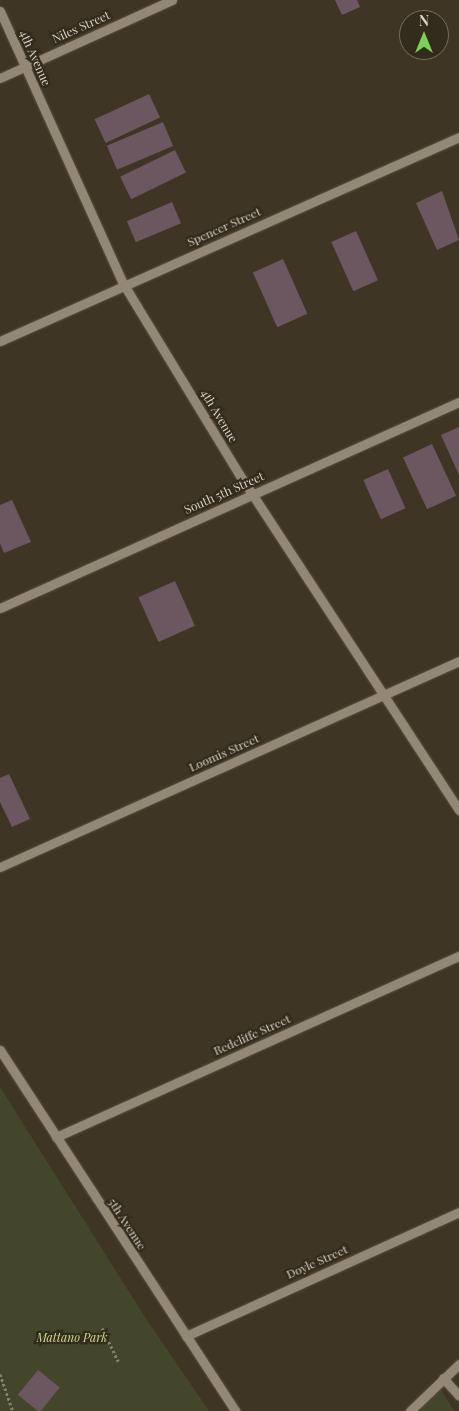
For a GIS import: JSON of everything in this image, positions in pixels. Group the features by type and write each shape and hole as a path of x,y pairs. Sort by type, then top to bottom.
{"street":[{"name":"Niles Street","path":"0,78 172,0"},
{"name":"4th Avenue","path":"0,11 124,285 252,494 459,810"},
{"name":"Spencer Street","path":"0,341 459,137"},
{"name":"South 5th Street","path":"0,608 459,402"},
{"name":"Loomis Street","path":"0,867 459,661"},
{"name":"Redcliffe Street","path":"56,1137 459,956"},
{"name":"5th Avenue","path":"0,1050 235,1411"},
{"name":"Doyle Street","path":"186,1336 459,1212"},
{"path":"410,1411 459,1364"},
{"path":"443,1378 459,1396"}],"path":[{"path":"102,1328 118,1361"},
{"path":"0,1374 13,1411"}],"green space":[{"name":"Mattano Park","path":"0,1087 145,1317 209,1411 0,1411"},
{"path":"439,1386 454,1411 419,1411"}],"building":[{"path":"335,0 357,0 360,7 342,15"},
{"path":"149,94 160,118 106,143 95,119"},
{"path":"163,122 173,146 117,170 107,146"},
{"path":"175,150 186,172 131,199 120,177"},
{"path":"442,191 459,240 437,250 416,203"},
{"path":"172,202 181,223 136,242 127,221"},
{"path":"356,231 378,280 353,291 331,242"},
{"path":"283,259 307,314 277,327 253,272"},
{"path":"459,427 459,475 441,435"},
{"path":"432,444 456,496 427,509 403,458"},
{"path":"388,469 405,508 381,519 363,480"},
{"path":"12,500 31,542 4,553 0,543 0,505"},
{"path":"175,581 195,626 158,642 138,597"},
{"path":"9,774 30,819 12,827 0,802 0,778"},
{"path":"38,1370 60,1388 41,1411 38,1411 18,1395"}]}
